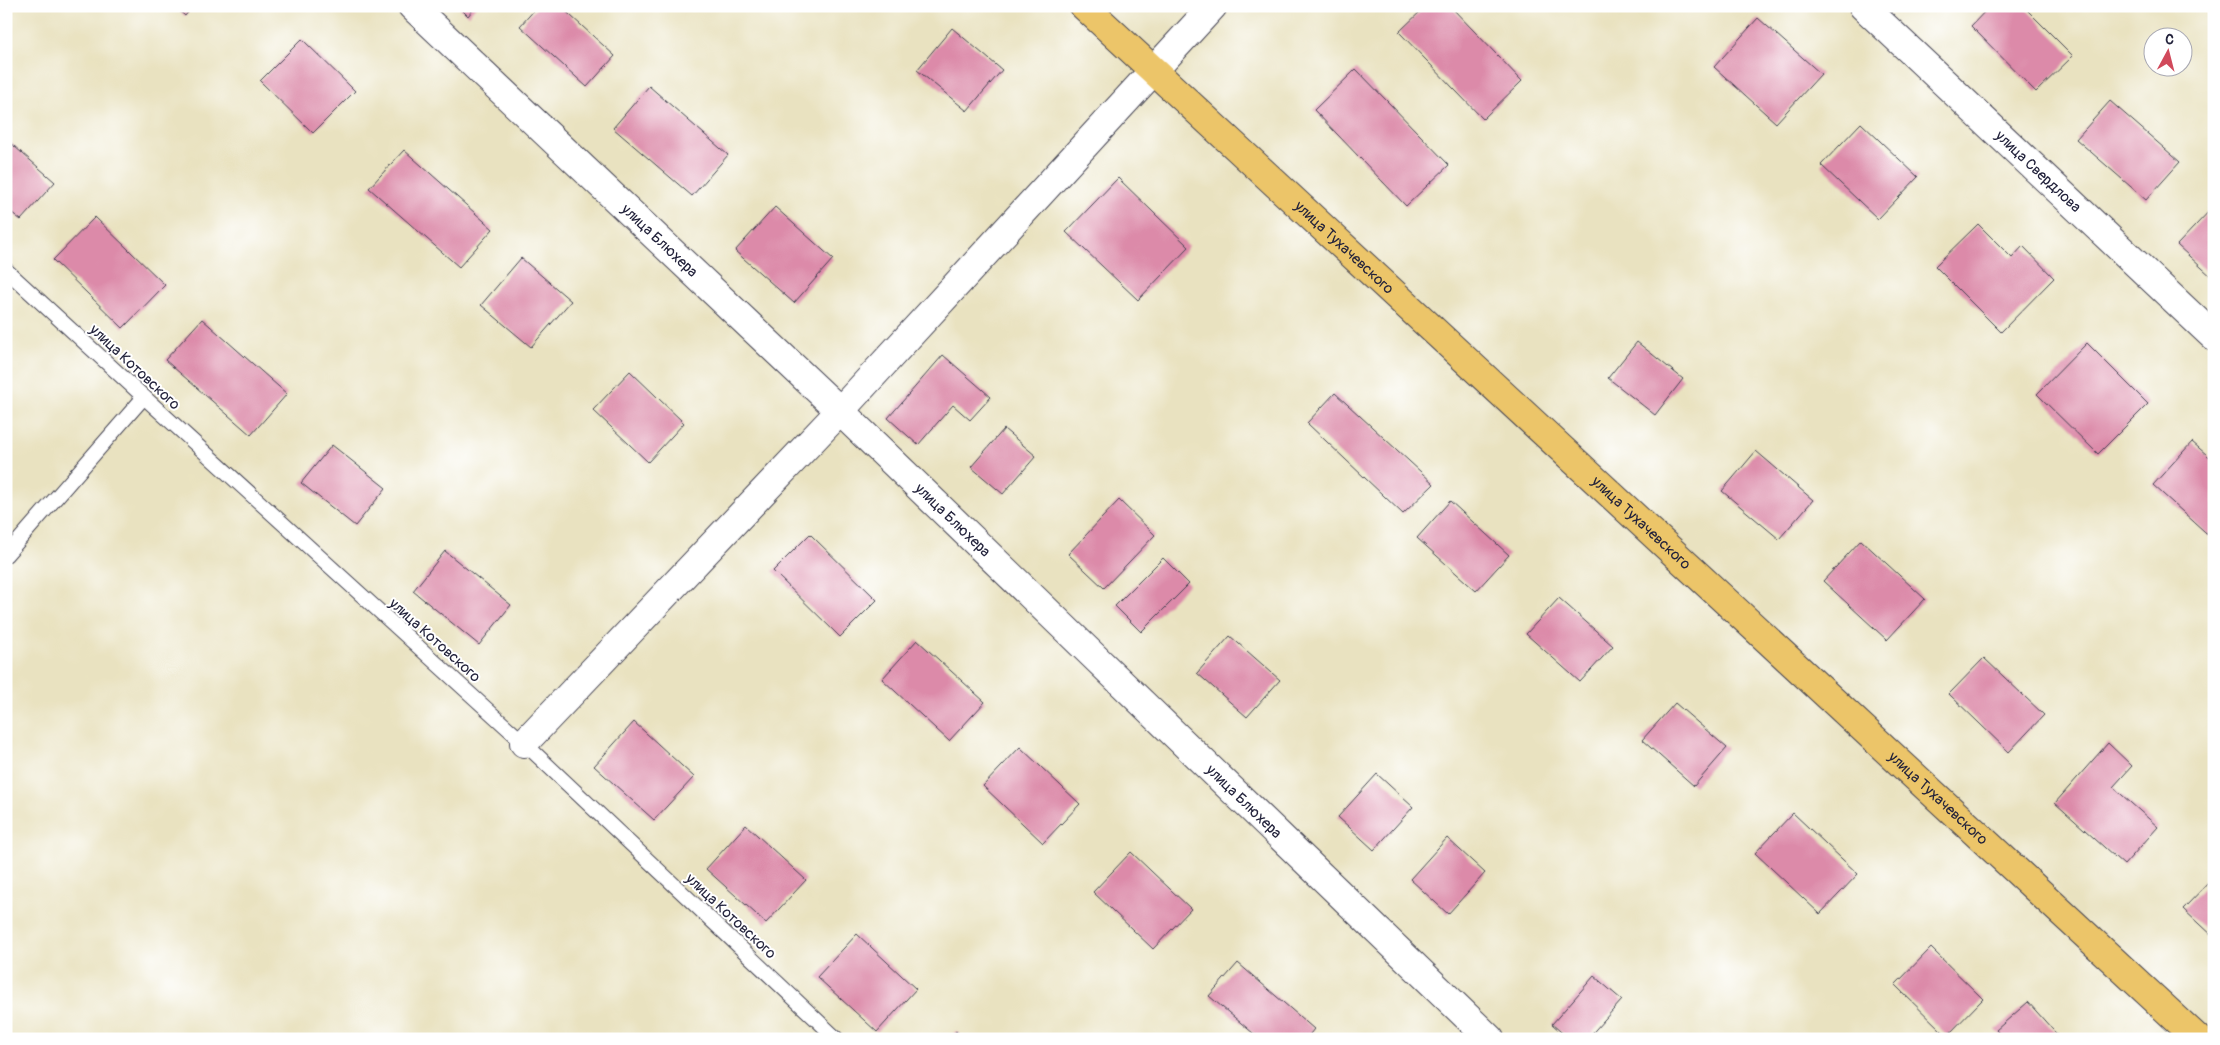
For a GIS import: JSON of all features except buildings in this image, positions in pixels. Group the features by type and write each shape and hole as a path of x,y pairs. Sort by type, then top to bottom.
{"main road":[{"name":"улица Тухачевского","path":"1084,6 1154,73 2198,1039"}],"street":[{"name":"улица Блюхера","path":"412,6 840,411 1490,1039"},
{"path":"524,742 840,411 1154,73 1213,6"},
{"name":"улица Свердлова","path":"1863,6 2214,337"}],"lane":[{"name":"улица Котовского","path":"6,270 144,398 524,742 837,1039"},
{"path":"6,556 144,398"}]}
